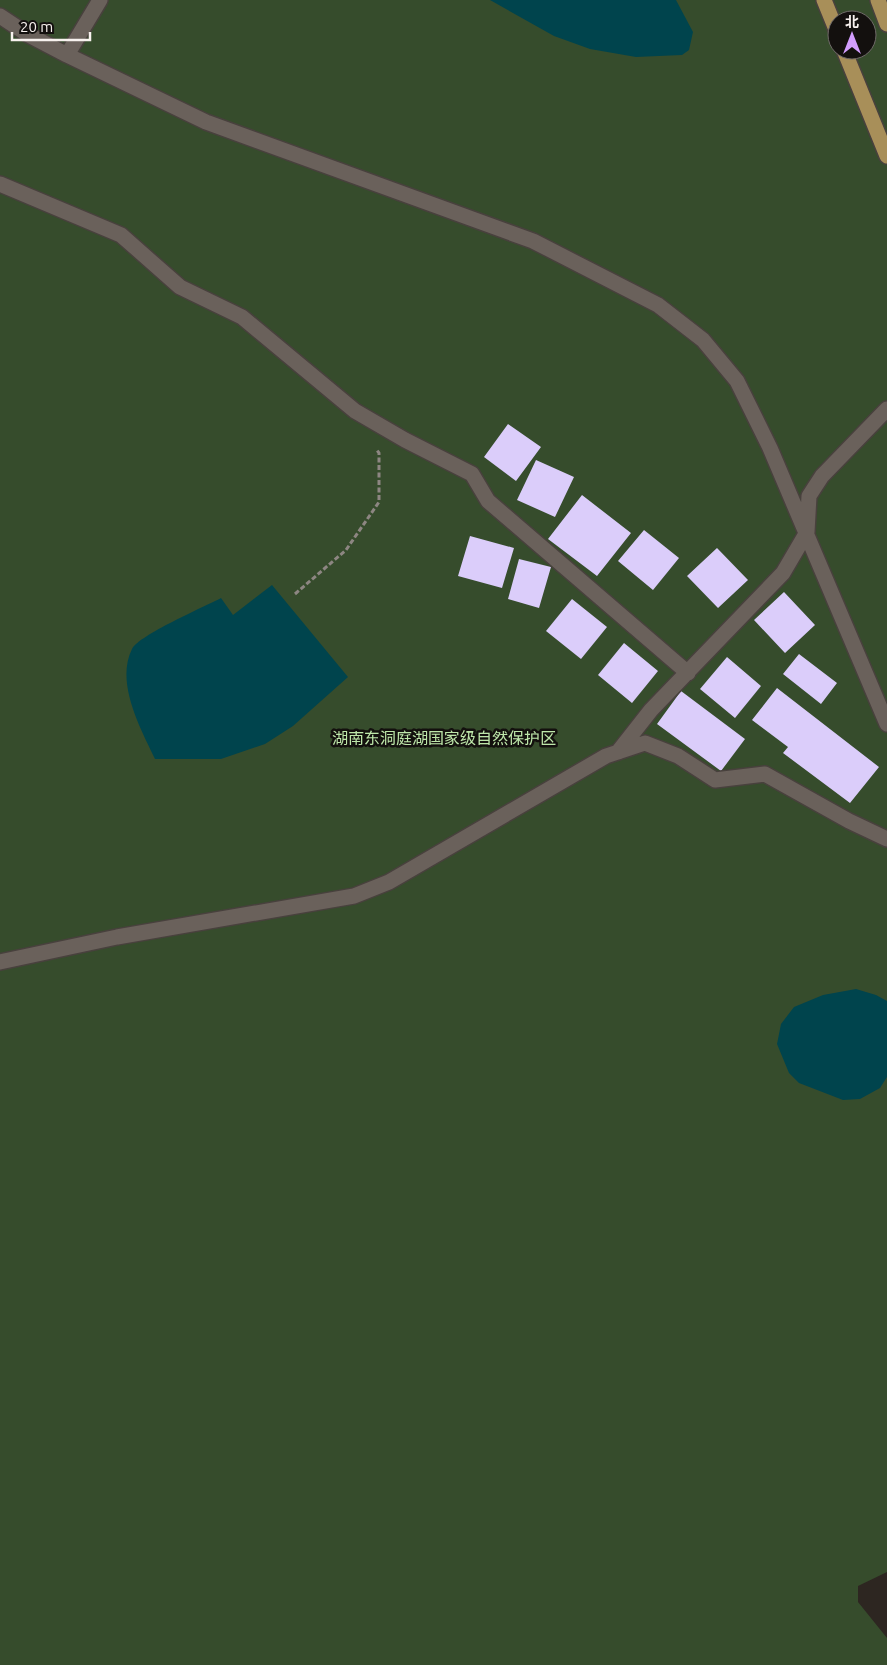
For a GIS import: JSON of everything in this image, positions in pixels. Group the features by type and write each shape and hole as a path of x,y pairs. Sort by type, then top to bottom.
{"main road":[{"path":"878,0 887,24"},
{"path":"848,60 887,156"}],"street":[{"path":"67,55 100,0"},
{"path":"0,16 27,34 67,55 206,122 533,241 658,304 703,340 737,380 770,448 807,532 887,724"},
{"path":"0,184 121,235 180,287 242,316 355,411 405,440 472,474 488,501 688,673"},
{"path":"618,752 651,710 784,573 807,532 809,496 822,476 887,409"},
{"path":"0,962 118,937 354,896 390,882 606,756 645,743 678,756 715,780 765,774 849,821 887,839"}],"path":[{"path":"295,594 346,550 379,502 379,453 374,444"}],"green space":[{"name":"湖南东洞庭湖国家级自然保护区","path":"0,0 887,0 887,1572 858,1586 858,1602 887,1638 887,1665 0,1665"}],"water":[{"path":"490,0 676,0 693,32 689,50 682,55 636,57 590,49 554,36"},
{"path":"272,585 348,677 293,726 265,744 221,759 155,759 137,720 128,691 126,676 132,649 146,636 221,598 233,615"},
{"path":"856,989 876,995 887,1001 887,1077 880,1088 860,1099 843,1100 799,1083 789,1073 777,1044 781,1024 794,1007 823,995"}],"building":[{"path":"508,424 541,447 516,481 484,457"},
{"path":"536,460 574,477 555,517 517,500"},
{"path":"582,495 631,533 597,576 548,539"},
{"path":"644,530 679,558 653,590 618,561"},
{"path":"470,536 514,548 502,588 458,576"},
{"path":"717,548 748,580 718,608 687,576"},
{"path":"519,559 551,567 539,608 508,599"},
{"path":"784,592 815,625 785,653 754,620"},
{"path":"572,599 607,627 581,659 546,631"},
{"path":"624,643 658,671 632,703 598,675"},
{"path":"799,654 837,683 821,704 783,674"},
{"path":"727,657 761,686 735,718 700,689"},
{"path":"777,688 879,767 850,803 783,753 788,747 752,720"},
{"path":"681,691 745,739 721,771 657,724"}]}
